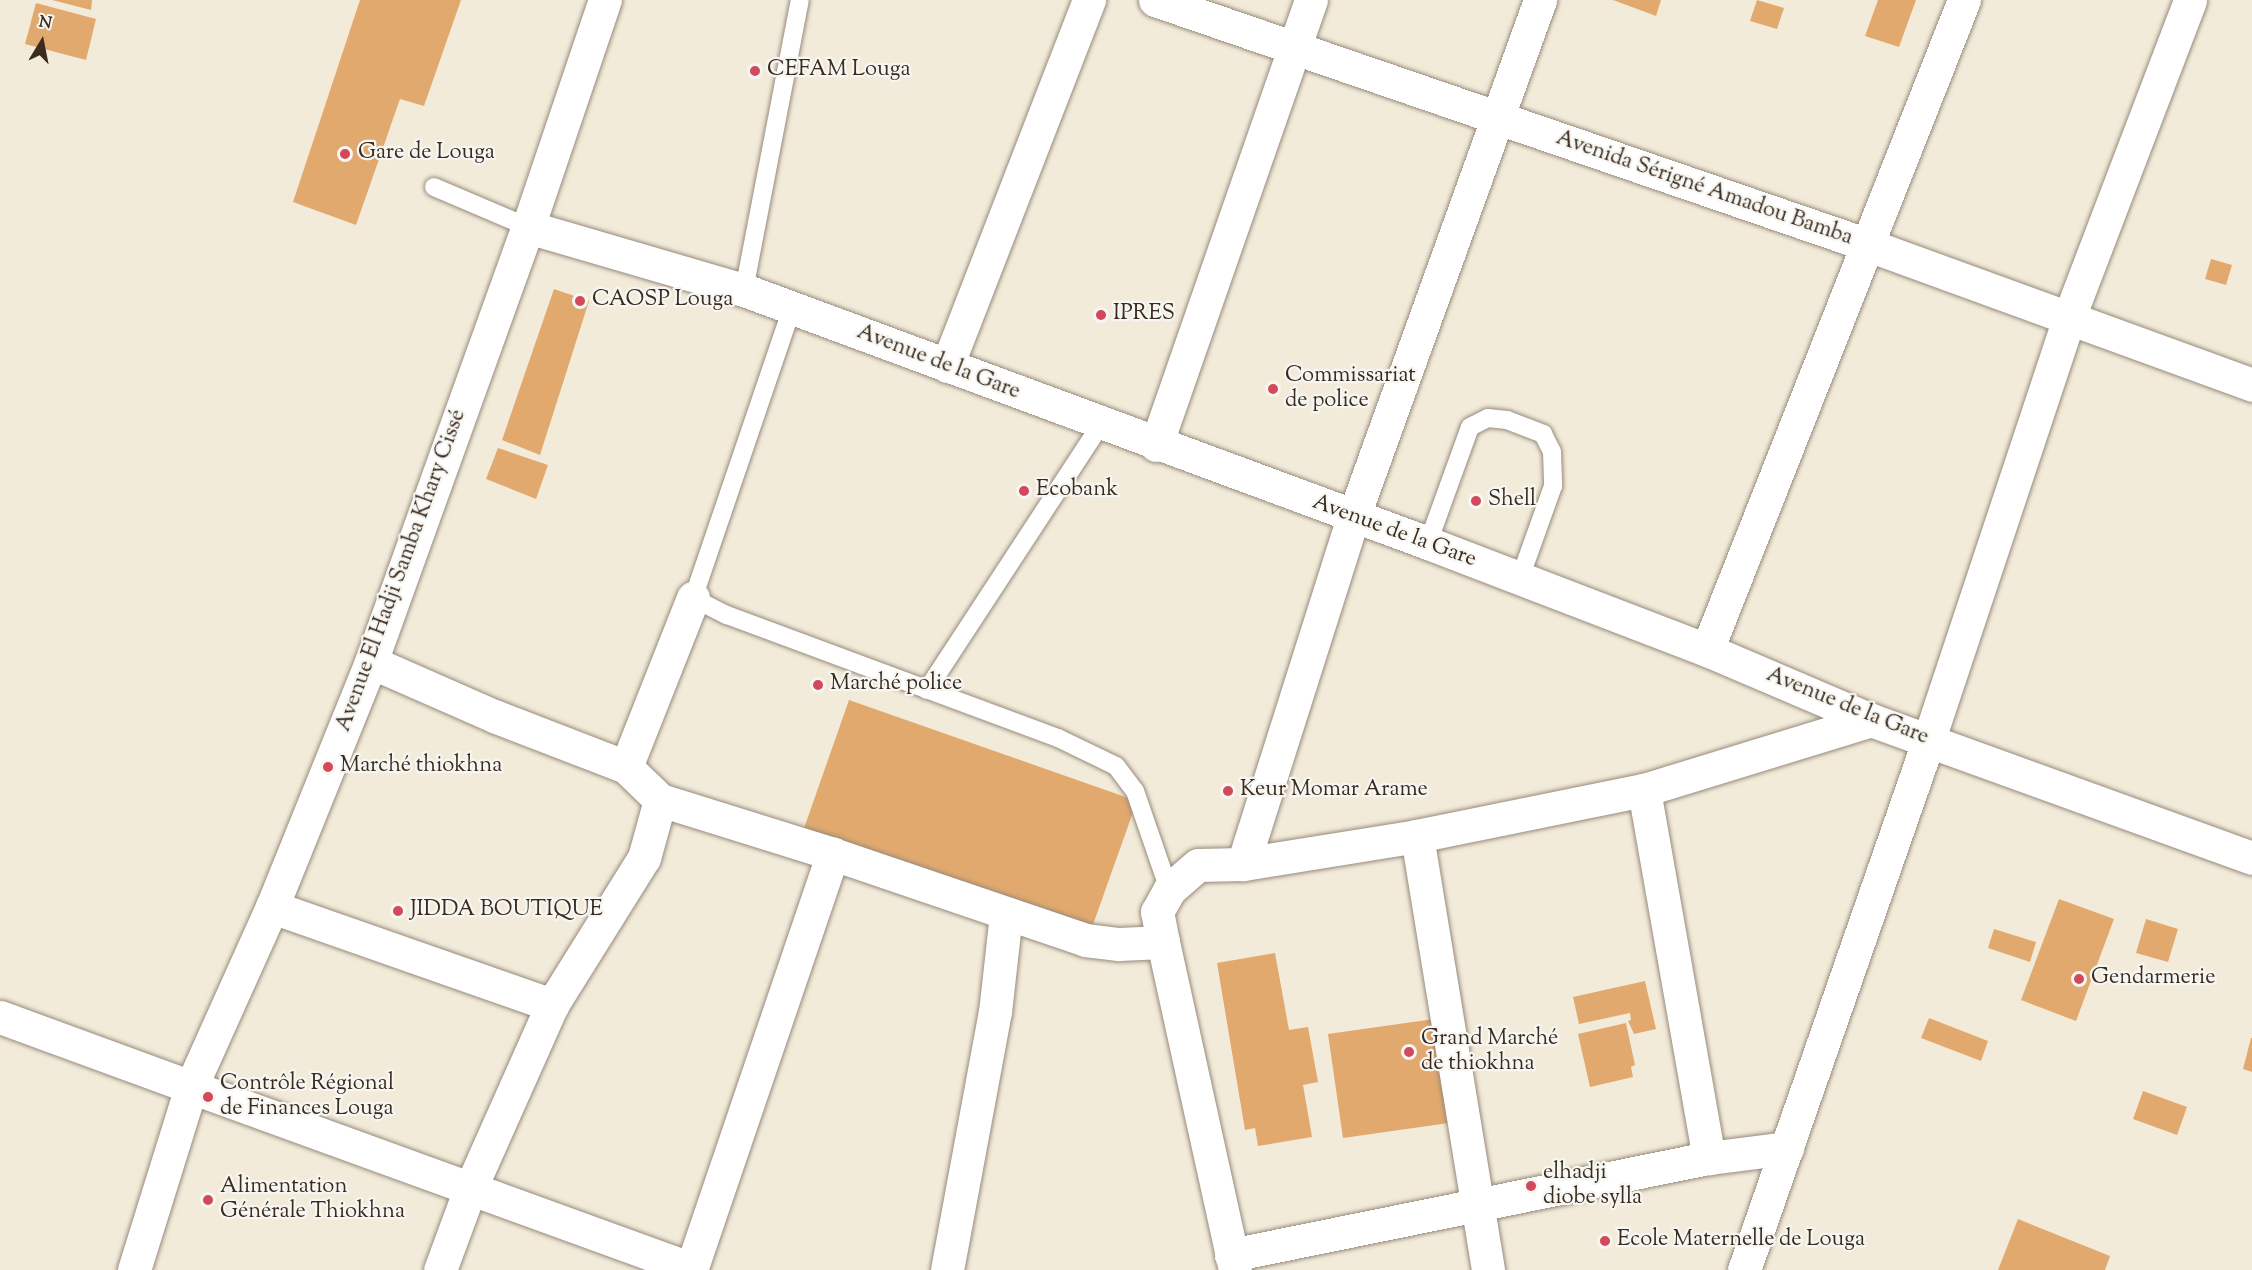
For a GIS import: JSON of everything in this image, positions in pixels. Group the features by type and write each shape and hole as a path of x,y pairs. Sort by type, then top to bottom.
{"street":[{"name":"Avenue El Hadji Samba Khary Cissé","path":"134,1270 191,1087 272,907 371,662 528,227 605,0"},
{"path":"947,366 1089,0"},
{"name":"Avenida Sérigné Amadou Bamba","path":"1155,0 1293,46 1498,120 1868,245 2068,320 2252,385"},
{"path":"1156,445 1293,46 1311,0"},
{"path":"1244,864 1353,518 1540,0"},
{"path":"1707,650 1964,0"},
{"path":"1744,1270 1929,739 2068,320 2190,0"},
{"name":"Avenue de la Gare","path":"528,227 744,290 1156,445 1520,578 1707,650 1871,720 1929,739 2252,858"},
{"path":"626,767 693,598"},
{"path":"371,662 494,716 626,767 660,800 833,854 1085,940 1140,945 1163,942"},
{"path":"1787,1148 1709,1158 1475,1203 1233,1263 1157,912 1169,890 1198,865 1244,864 1417,836 1644,790 1871,720"},
{"path":"1644,790 1709,1158"},
{"path":"440,1270 470,1189 552,1005 644,858 660,800"},
{"path":"1417,836 1475,1203 1488,1270"},
{"path":"0,1017 692,1269 833,854"},
{"path":"272,907 552,1005"},
{"path":"947,1270 995,1012 1006,914"}],"lane":[{"path":"744,290 800,0"},
{"path":"434,187 528,227"},
{"path":"792,308 693,598 927,690 1058,738 1116,766 1135,791 1169,890"},
{"path":"1428,543 1470,427 1488,418 1507,420 1543,434 1552,452 1553,486 1520,578"},
{"path":"927,690 1101,424"}],"building":[{"path":"52,0 92,0 91,10"},
{"name":"Gare de Louga","path":"360,0 461,0 424,106 400,99 356,225 293,202"},
{"path":"1613,0 1661,0 1656,16"},
{"path":"1757,0 1784,8 1777,29 1750,21"},
{"path":"1878,0 1916,0 1899,47 1865,36"},
{"path":"36,3 96,19 86,60 25,44"},
{"path":"2211,259 2232,265 2226,285 2205,279"},
{"path":"554,289 589,301 540,455 502,440"},
{"path":"498,448 548,465 536,499 486,479"},
{"path":"849,700 1137,801 1090,933 803,831"},
{"path":"2059,899 2114,919 2076,1021 2021,1000"},
{"path":"2146,919 2178,929 2168,962 2136,953"},
{"path":"1994,929 2036,942 2030,962 1988,948"},
{"path":"1275,953 1289,1030 1308,1027 1318,1082 1303,1085 1312,1137 1258,1146 1255,1128 1245,1130 1217,963"},
{"path":"1645,981 1656,1029 1634,1034 1628,1021 1631,1020 1630,1013 1579,1024 1573,997"},
{"path":"1441,1018 1456,1122 1343,1138 1328,1034"},
{"path":"1929,1018 1988,1041 1981,1061 1921,1038"},
{"path":"1626,1023 1635,1065 1631,1067 1633,1077 1590,1087 1578,1034"},
{"path":"2252,1038 2252,1072 2243,1069"},
{"path":"2143,1091 2187,1107 2177,1135 2133,1119"},
{"path":"2018,1219 2110,1256 2105,1270 1998,1270"}],"place":[{"name":"CEFAM Louga","path":"755,71"},
{"name":"Gare de Louga","path":"345,154"},
{"name":"CAOSP Louga","path":"580,301"},
{"name":"IPRES","path":"1101,315"},
{"name":"Commissariat de police","path":"1273,389"},
{"name":"Ecobank","path":"1024,491"},
{"name":"Shell","path":"1476,501"},
{"name":"Marché police","path":"818,685"},
{"name":"Marché thiokhna","path":"328,767"},
{"name":"Keur Momar Arame","path":"1228,791"},
{"name":"JIDDA BOUTIQUE","path":"398,911"},
{"name":"Gendarmerie","path":"2079,979"},
{"name":"Grand Marché de thiokhna","path":"1409,1052"},
{"name":"Contrôle Régional de Finances Louga","path":"208,1097"},
{"name":"elhadji diobe sylla","path":"1531,1186"},
{"name":"Alimentation Générale Thiokhna","path":"208,1200"},
{"name":"Ecole Maternelle de Louga","path":"1605,1241"}]}
